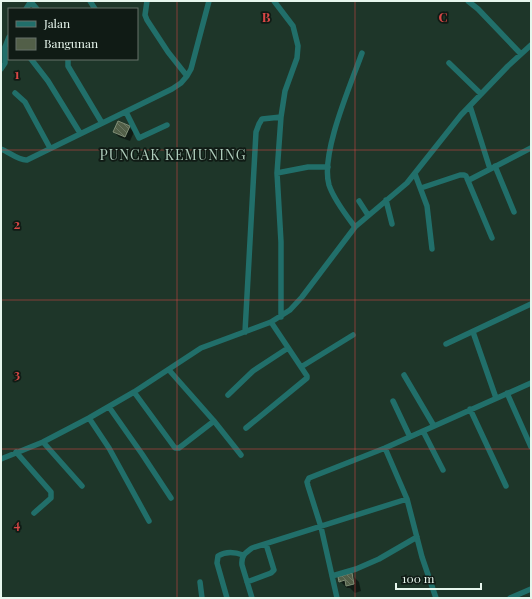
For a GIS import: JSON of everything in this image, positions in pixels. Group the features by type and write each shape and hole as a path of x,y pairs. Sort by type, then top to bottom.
{"street":[{"path":"147,1 145,15 147,20 186,76"},
{"path":"1,149 24,160 102,124 181,83 191,69 209,1"},
{"path":"274,1 293,26 298,46 297,58 285,91 281,117 277,173 281,242 280,317"},
{"path":"468,1 478,9 520,53"},
{"path":"1,69 4,63 5,47 8,40"},
{"path":"1,459 43,442 90,418 134,392 207,345 271,322 290,310 302,297 355,227 399,190 415,174 461,115 520,53 531,45"},
{"path":"355,227 344,213 330,188 328,167 334,132 362,53"},
{"path":"32,60 48,81 80,133"},
{"path":"68,60 68,66 102,124"},
{"path":"449,63 481,94"},
{"path":"15,93 24,102 50,148"},
{"path":"470,106 493,167 514,212"},
{"path":"126,112 139,138 167,125"},
{"path":"245,332 256,132 262,120 281,117"},
{"path":"1,144 9,152"},
{"path":"469,180 531,148"},
{"path":"277,173 308,167 328,167"},
{"path":"415,174 427,206 432,249"},
{"path":"421,188 464,175 469,180 492,238"},
{"path":"386,200 392,224"},
{"path":"359,201 368,215"},
{"path":"446,344 531,304"},
{"path":"246,428 304,381 307,376 271,322"},
{"path":"473,332 496,398"},
{"path":"301,367 353,336"},
{"path":"228,395 253,371 288,348"},
{"path":"169,370 214,421 240,454"},
{"path":"404,376 434,426"},
{"path":"337,598 321,527 307,482 310,478 385,448 531,383"},
{"path":"134,392 175,448 180,448 214,421"},
{"path":"507,393 531,447"},
{"path":"393,401 410,437"},
{"path":"108,407 142,454 171,498"},
{"path":"470,409 506,486"},
{"path":"90,418 109,448 149,521"},
{"path":"423,431 444,470"},
{"path":"43,442 82,486"},
{"path":"385,448 407,499 422,558 436,598"},
{"path":"16,452 51,492 51,498 34,513"},
{"path":"252,598 242,564 242,559 244,555 252,548 407,499"},
{"path":"332,576 356,570 417,538"},
{"path":"247,582 271,573 274,570 266,544"},
{"path":"226,598 217,563 218,556 228,552 244,555"},
{"path":"200,582 202,598"},
{"path":"510,598 531,589"}],"building":[{"path":"118,121 130,126 125,137 113,132"},
{"path":"352,573 354,584 346,586 345,580 339,582 338,577"}],"district":[{"name":"PUNCAK KEMUNING","path":"173,154"}]}
